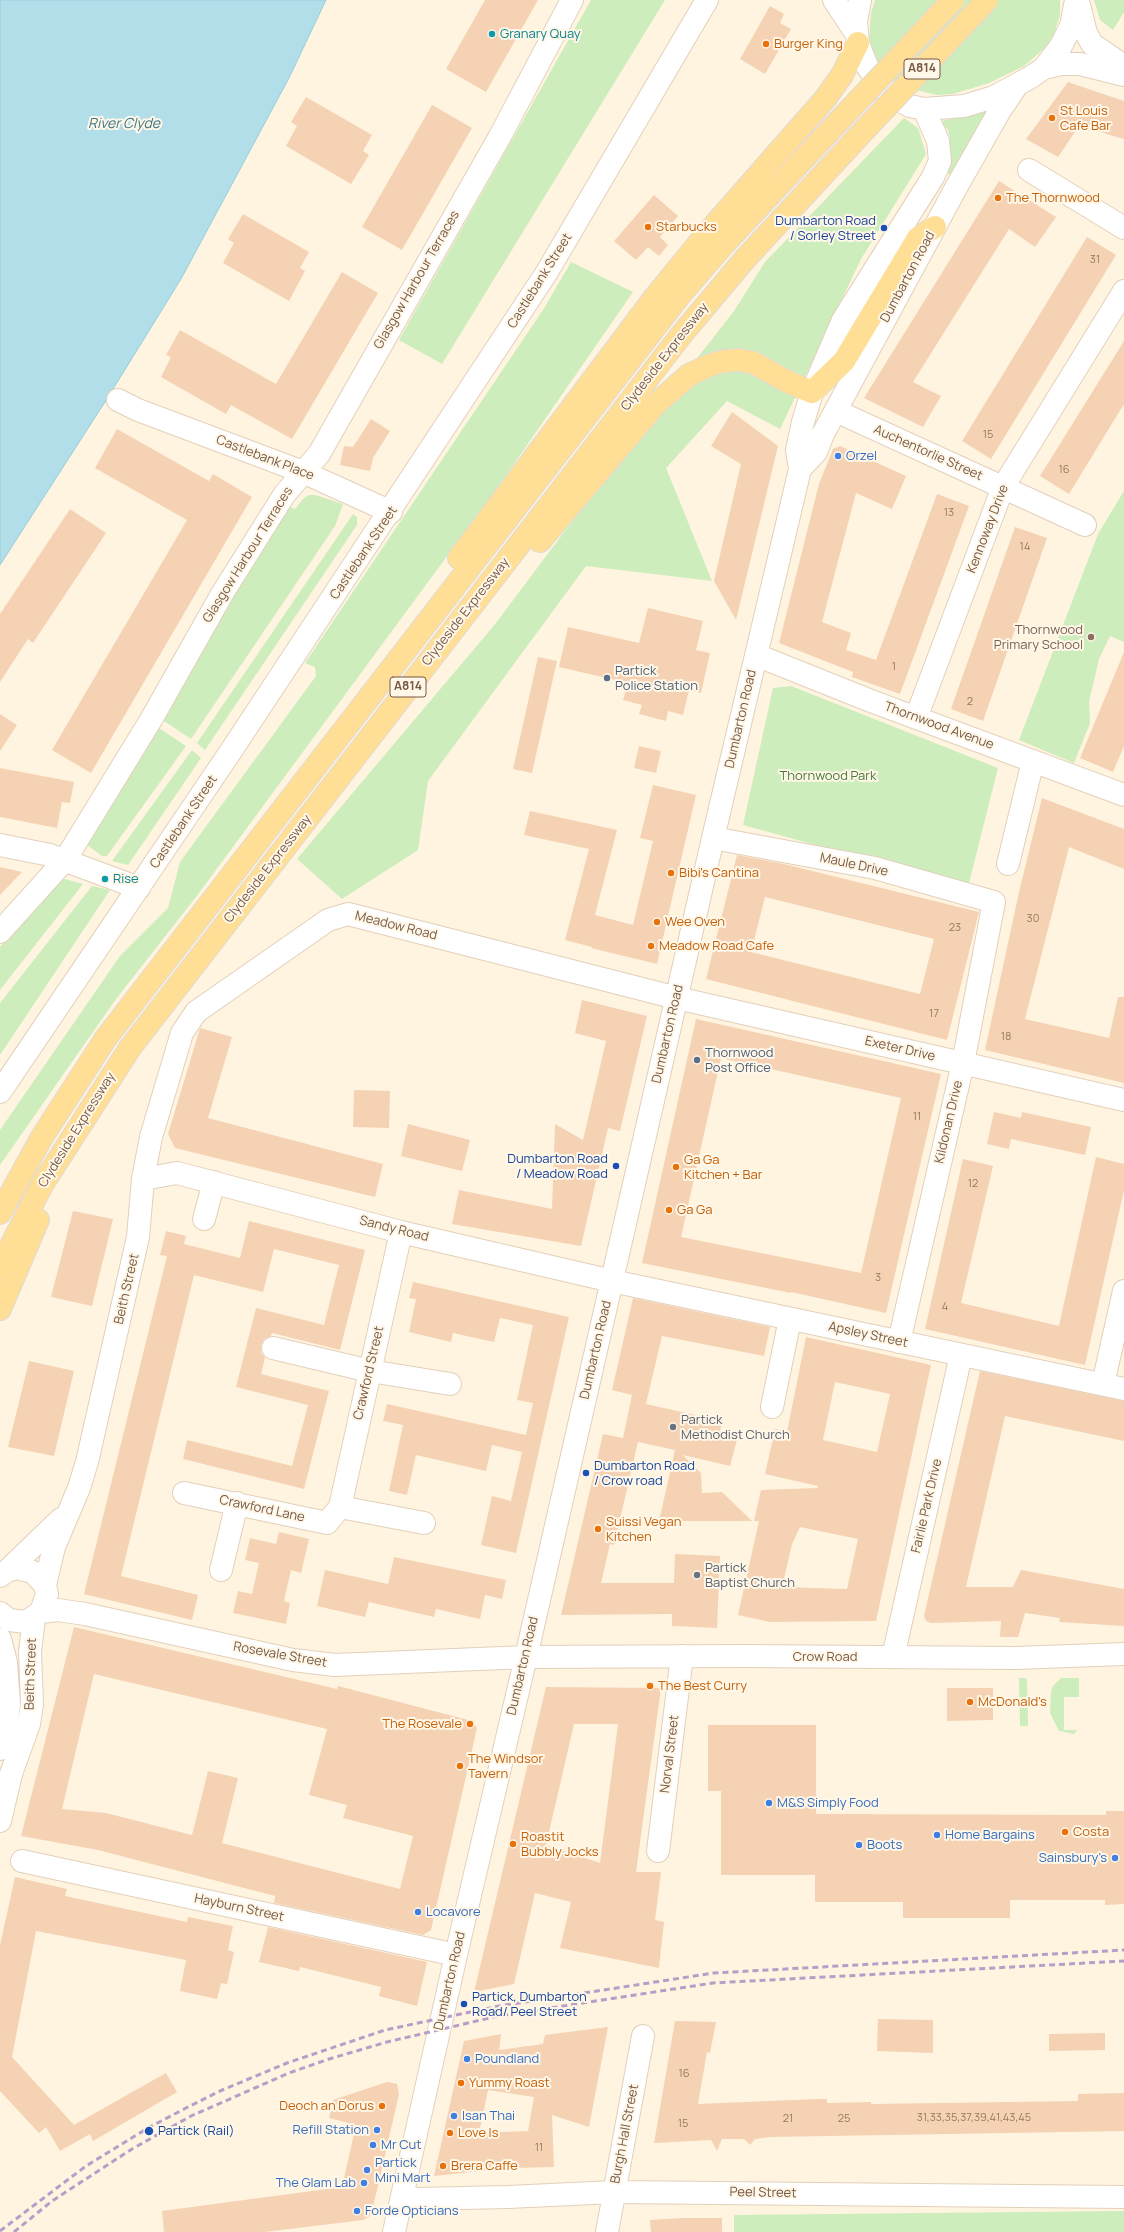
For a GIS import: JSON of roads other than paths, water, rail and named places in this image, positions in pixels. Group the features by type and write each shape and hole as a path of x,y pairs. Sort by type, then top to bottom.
{"main road":[{"name":"Clydeside Expressway","path":"0,1213 42,1137 90,1060 680,295 724,244 953,0"},
{"name":"Clydeside Expressway","path":"0,1267 42,1185 130,1048 372,733 708,302 857,138 987,0"},
{"path":"428,622 460,556 655,297 704,237 825,99 842,75 858,40"},
{"path":"372,733 428,680 617,448 656,404 689,375 724,360 740,360 754,363 786,381 812,392 844,361 918,238 935,227"},
{"path":"0,1180 34,1123 62,1084 90,1060"},
{"path":"0,1309 75,1132"}],"street":[{"name":"Glasgow Harbour Terraces","path":"0,932 65,860 152,718 222,594 284,495 319,454 499,138 572,0"},
{"name":"Castlebank Street","path":"0,1092 139,888 391,512 547,272 707,0"},
{"path":"834,0 858,40 867,66 881,86 890,95 910,106 924,110 964,106 994,97 1044,68 1060,64 1080,64 1124,75"},
{"path":"858,40 856,22 860,0"},
{"path":"1077,0 1086,33 1092,44 1124,66"},
{"path":"1044,68 1067,35 1077,0"},
{"name":"Dumbarton Road","path":"800,469 816,452 823,434 935,227 999,112 1017,85"},
{"name":"Dumbarton Road","path":"394,2232 456,1955 526,1658 713,838 756,655 767,615 800,469 797,450 812,392 843,320 934,178 940,162 938,140 924,110"},
{"path":"1029,170 1124,228"},
{"name":"Kennoway Drive","path":"916,718 1003,487 1124,291"},
{"name":"Castlebank Place","path":"118,400 138,410 303,472 391,512"},
{"name":"Auchentorlie Street","path":"836,411 1085,525"},
{"name":"Thornwood Avenue","path":"756,655 916,718 1124,795"},
{"path":"1008,864 1033,761"},
{"name":"Maule Drive","path":"713,838 875,868 994,902"},
{"path":"0,845 50,855 139,888"},
{"name":"Kildonan Drive","path":"899,1342 962,1063 994,902"},
{"name":"Meadow Road","path":"172,1064 182,1033 196,1012 328,920 348,914 677,998"},
{"name":"Exeter Drive","path":"677,998 1124,1100"},
{"name":"Beith Street","path":"0,1821 11,1774 29,1724 32,1704 30,1652 38,1615 45,1604 45,1588 49,1561 87,1462 137,1245 143,1178 151,1137 172,1064"},
{"name":"Sandy Road","path":"143,1178 177,1173 401,1232 612,1281"},
{"path":"204,1219 214,1182"},
{"name":"Crawford Street","path":"338,1510 401,1232"},
{"name":"Apsley Street","path":"612,1281 1124,1389"},
{"path":"1103,1384 1124,1291"},
{"path":"772,1407 790,1319"},
{"path":"273,1348 370,1371 450,1384"},
{"name":"Fairlie Park Drive","path":"894,1657 961,1355"},
{"name":"Crawford Lane","path":"184,1493 327,1523 338,1510"},
{"path":"221,1570 237,1503"},
{"name":"Beith Street","path":"4,1574 69,1510"},
{"path":"338,1510 424,1523"},
{"name":"Beith Street","path":"4,1574 16,1568 33,1572 45,1588"},
{"name":"Rosevale Street","path":"45,1588 85,1614"},
{"name":"Rosevale Street","path":"38,1615 58,1610 85,1614 293,1660 335,1665 526,1658"},
{"name":"Beith Street","path":"0,1614 8,1620 17,1622 26,1622 38,1615"},
{"name":"Beith Street","path":"0,1639 6,1662 9,1704 7,1724 0,1749"},
{"name":"Crow Road","path":"526,1658 682,1656 1016,1658 1124,1654"},
{"name":"Norval Street","path":"658,1851 682,1656"},
{"name":"Hayburn Street","path":"22,1861 456,1955"},
{"name":"Burgh Hall Street","path":"607,2232 643,2036"},
{"name":"Peel Street","path":"402,2196 418,2199 614,2192 1124,2197"}],"water":[{"name":"River Clyde","path":"0,0 326,0 289,78 181,279 105,402 0,565"}],"railway":[{"path":"0,2231 86,2166 148,2128 186,2108 220,2091 287,2063 385,2030 499,2006 714,1973 1124,1950"},
{"path":"14,2232 52,2201 132,2149 191,2116 289,2073 329,2059 387,2042 498,2016 713,1983 1124,1961"}],"place":[{"name":"Granary Quay","path":"492,34"},
{"name":"Burger King","path":"766,44"},
{"name":"St Louis Cafe Bar","path":"1052,118"},
{"name":"The Thornwood","path":"998,198"},
{"name":"Starbucks","path":"648,227"},
{"name":"Dumbarton Road / Sorley Street","path":"884,228"},
{"name":"Orzel","path":"838,456"},
{"name":"Thornwood Primary School","path":"1091,637"},
{"name":"Partick Police Station","path":"607,678"},
{"name":"Bibi's Cantina","path":"671,873"},
{"name":"Rise","path":"105,879"},
{"name":"Wee Oven","path":"657,922"},
{"name":"Meadow Road Cafe","path":"651,946"},
{"name":"Thornwood Post Office","path":"697,1060"},
{"name":"Dumbarton Road / Meadow Road","path":"616,1166"},
{"name":"Ga Ga Kitchen + Bar","path":"676,1167"},
{"name":"Ga Ga","path":"669,1210"},
{"name":"Partick Methodist Church","path":"673,1427"},
{"name":"Dumbarton Road / Crow road","path":"586,1473"},
{"name":"Suissi Vegan Kitchen","path":"598,1529"},
{"name":"Partick Baptist Church","path":"697,1575"},
{"name":"The Best Curry","path":"650,1686"},
{"name":"McDonald's","path":"970,1702"},
{"name":"The Rosevale","path":"470,1724"},
{"name":"The Windsor Tavern","path":"460,1766"},
{"name":"M&S Simply Food","path":"769,1803"},
{"name":"Costa","path":"1065,1832"},
{"name":"Home Bargains","path":"937,1835"},
{"name":"Roastit Bubbly Jocks","path":"513,1844"},
{"name":"Boots","path":"859,1845"},
{"name":"Sainsbury's","path":"1115,1858"},
{"name":"Locavore","path":"418,1912"},
{"name":"Partick, Dumbarton Road/ Peel Street","path":"464,2004"},
{"name":"Poundland","path":"467,2059"},
{"name":"Yummy Roast","path":"461,2083"},
{"name":"Deoch an Dorus","path":"382,2106"},
{"name":"Isan Thai","path":"454,2116"},
{"name":"Refill Station","path":"377,2130"},
{"name":"Partick (Rail)","path":"149,2131"},
{"name":"Love Is","path":"450,2133"},
{"name":"Mr Cut","path":"373,2145"},
{"name":"Brera Caffe","path":"443,2166"},
{"name":"Partick Mini Mart","path":"367,2170"},
{"name":"The Glam Lab","path":"364,2183"},
{"name":"Forde Opticians","path":"357,2211"}],"park label":[{"name":"Thornwood Park","path":"828,776"}]}
